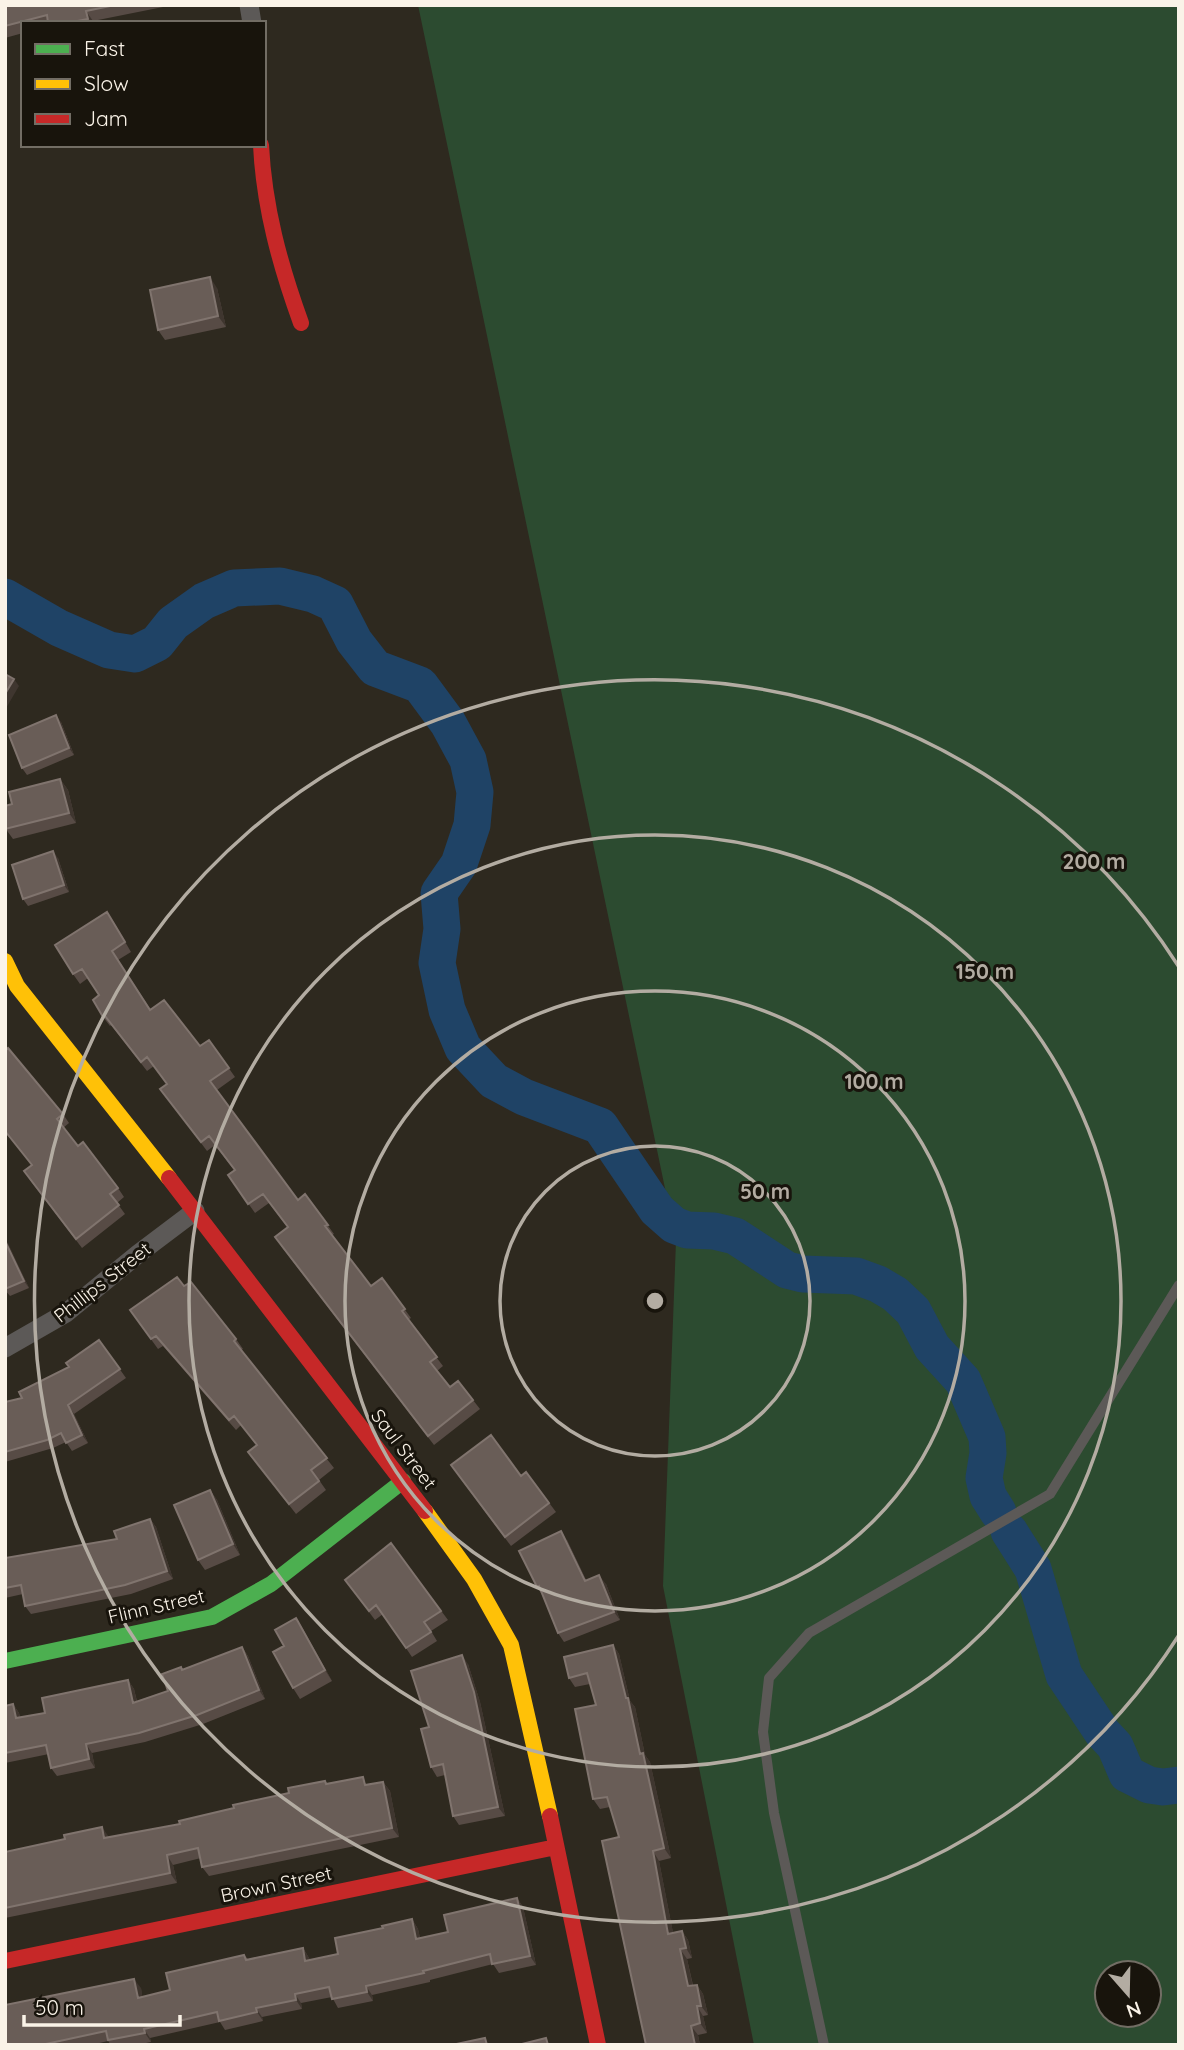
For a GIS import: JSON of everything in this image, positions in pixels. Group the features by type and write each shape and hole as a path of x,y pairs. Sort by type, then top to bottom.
{"street":[{"path":"261,147 268,200 285,282 301,323"},
{"name":"Saul Street","path":"5,961 11,990 73,1054 402,1481 474,1579 510,1645 533,1733 598,2045"},
{"name":"Phillips Street","path":"5,1348 66,1313 195,1211"},
{"name":"Flinn Street","path":"5,1661 212,1616 271,1584 402,1481"},
{"name":"Brown Street","path":"5,1961 556,1847"}],"lane":[{"path":"824,2045 774,1813 763,1732 769,1678 809,1633 1050,1494 1175,1287 1179,1285"}],"green space":[{"path":"418,5 1179,5 1179,2045 754,2045 663,1586 676,1241"}],"building":[{"path":"5,5 115,5 86,11 88,19 48,21 47,15 5,26"},
{"path":"210,277 218,316 158,330 150,290"},
{"path":"5,674 14,679 5,694"},
{"path":"56,715 69,748 22,768 9,735"},
{"path":"60,779 69,813 5,829 5,806 12,804 9,792"},
{"path":"53,851 64,885 23,899 12,865"},
{"path":"107,912 125,942 112,951 150,1010 164,1000 200,1046 209,1040 229,1068 210,1081 298,1200 305,1194 328,1225 325,1226 371,1286 382,1278 405,1309 402,1311 437,1357 430,1362 450,1387 458,1381 473,1400 428,1436 275,1237 288,1227 263,1194 248,1204 228,1175 235,1170 209,1136 201,1142 160,1089 167,1084 147,1057 141,1062 105,1016 103,1017 93,1000 99,995 82,969 73,974 55,945"},
{"path":"8,1048 63,1114 57,1119 78,1146 83,1142 118,1188 110,1194 119,1205 76,1239 24,1171 32,1165 5,1131 5,1051"},
{"path":"5,1241 24,1281 5,1289"},
{"path":"177,1277 184,1286 191,1282 327,1458 311,1470 319,1481 289,1504 248,1452 257,1445 234,1416 229,1420 156,1336 151,1339 130,1310"},
{"path":"99,1340 120,1369 68,1405 82,1435 66,1443 61,1433 47,1440 5,1452 5,1402 22,1398 19,1392 69,1367 66,1363"},
{"path":"491,1435 521,1476 526,1472 549,1503 505,1537 451,1465"},
{"path":"210,1490 233,1544 198,1560 174,1505"},
{"path":"150,1519 167,1571 125,1585 25,1606 21,1585 5,1588 5,1558 117,1539 114,1531"},
{"path":"561,1531 585,1581 599,1575 614,1612 558,1633 539,1586 537,1587 519,1551"},
{"path":"391,1543 441,1611 424,1622 431,1632 406,1648 376,1605 369,1611 345,1580"},
{"path":"296,1618 325,1670 293,1688 273,1652 284,1646 275,1630"},
{"path":"613,1645 640,1754 643,1753 664,1848 653,1851 668,1934 682,1931 686,1948 680,1949 688,1986 697,1985 701,2006 697,2006 700,2023 691,2026 695,2045 646,2045 602,1841 619,1837 607,1797 593,1799 575,1709 596,1705 587,1673 569,1678 564,1657"},
{"path":"242,1647 259,1690 197,1715 139,1733 86,1744 89,1759 51,1768 46,1745 5,1753 5,1706 13,1704 16,1718 45,1713 42,1698 128,1680 133,1703 168,1691 162,1674 181,1667 182,1670"},
{"path":"462,1655 474,1692 498,1807 453,1816 443,1764 431,1767 421,1729 429,1727 411,1671"},
{"path":"363,1777 365,1785 383,1782 392,1828 202,1867 198,1848 167,1855 170,1873 5,1908 5,1852 65,1839 64,1835 102,1827 104,1838 180,1824 179,1821 234,1808 233,1805 289,1793 288,1788"},
{"path":"517,1898 530,1956 492,1964 490,1954 366,1986 367,1992 332,1999 329,1987 295,1994 296,2000 256,2008 257,2012 219,2021 217,2012 144,2029 145,2033 108,2040 106,2031 41,2045 5,2045 5,2005 134,1979 138,1998 170,1990 166,1973 244,1955 246,1960 303,1948 305,1961 338,1954 335,1938 412,1919 416,1939 448,1932 444,1915"},
{"path":"485,2038 487,2045 456,2045 456,2044"},
{"path":"546,2038 548,2045 518,2045"}],"waterway":[{"path":"5,597 59,628 109,650 135,654 157,643 173,623 204,601 234,588 280,586 313,594 335,604 354,641 375,668 420,685 448,723 468,760 475,792 472,825 459,864 439,893 442,929 437,963 447,1010 463,1048 494,1081 524,1097 600,1126 657,1210 674,1225 687,1230 714,1231 735,1236 787,1270 803,1274 856,1276 895,1294 913,1311 932,1347 963,1381 987,1437 988,1453 984,1478 988,1496 998,1512"},
{"path":"1009,1531 1033,1569 1064,1675 1102,1732 1115,1746 1127,1774 1149,1785 1179,1785"}],"traffic: fast":[{"path":"5,1661 212,1617 271,1584 403,1481"}],"traffic: slow":[{"path":"5,961 17,986 169,1178"},
{"path":"425,1511 474,1579 511,1645 550,1816"}],"traffic: jam":[{"path":"261,147 274,236 301,323"},
{"path":"169,1178 425,1511"},
{"path":"550,1816 598,2045"},
{"path":"5,1961 556,1847"}]}
